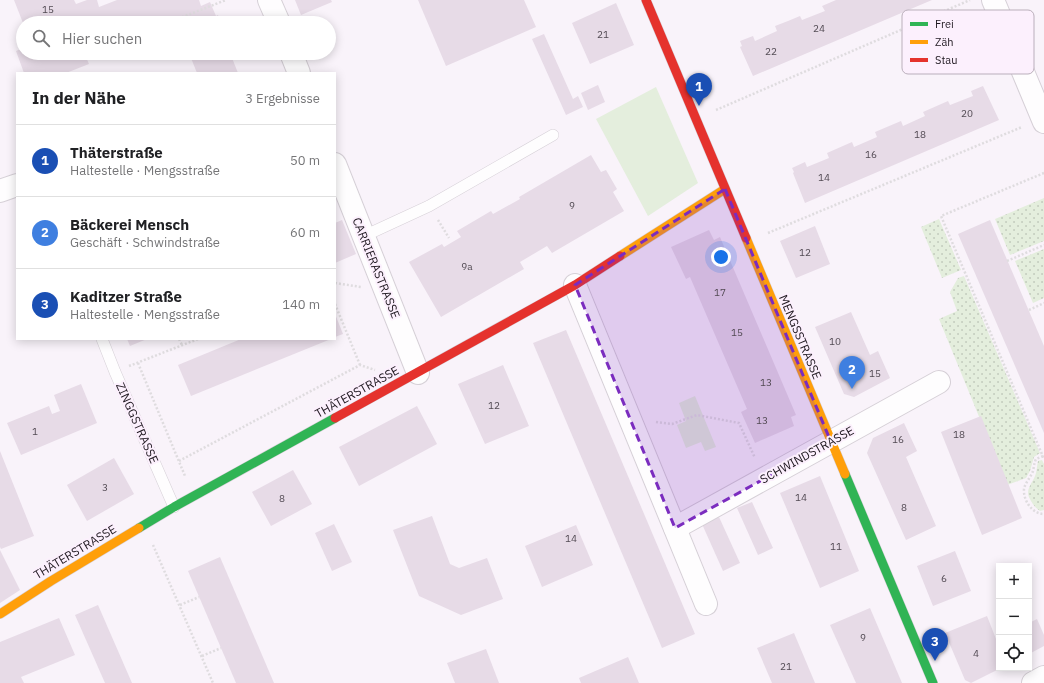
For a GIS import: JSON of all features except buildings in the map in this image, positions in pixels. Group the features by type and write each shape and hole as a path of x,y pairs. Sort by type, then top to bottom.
{"street":[{"path":"269,0 276,16"},
{"name":"MENGSSTRASSE","path":"646,0 932,683"},
{"path":"993,0 997,10"},
{"path":"294,60 299,72"},
{"path":"1024,74 1043,120"},
{"name":"CARRIERASTRASSE","path":"336,166 364,236 411,376"},
{"path":"0,192 16,185"},
{"name":"THÄTERSTRASSE","path":"0,614 51,580 194,496 575,285 725,189"},
{"path":"575,285 706,604"},
{"name":"SCHWINDSTRASSE","path":"675,528 939,382"},
{"path":"1033,683 1044,677"}],"lane":[{"path":"364,236 429,206 553,135"},
{"name":"ZINGGSTRASSE","path":"102,340 174,508"}],"path":[{"path":"185,16 226,0"},
{"path":"947,10 970,0"},
{"path":"696,119 902,30"},
{"path":"747,242 1043,120"},
{"path":"1044,173 941,216 1043,457 1036,459 1033,472 1024,488 1025,496 1031,509 1039,514 1044,514"},
{"path":"429,206 449,238"},
{"path":"1007,261 1044,245"},
{"path":"1029,310 1044,303"},
{"path":"336,306 360,365"},
{"path":"180,340 182,345"},
{"path":"115,372 195,340"},
{"path":"138,363 194,496"},
{"path":"179,461 360,365 411,376"},
{"path":"634,429 656,422 672,424 697,415 739,422 764,479"},
{"path":"144,525 213,683"},
{"path":"180,605 199,597"},
{"path":"202,656 221,648"}],"highlighted area":[{"path":"725,189 831,442 675,528 575,285"}],"green space":[{"path":"656,87 698,183 648,216 596,119"},
{"path":"1044,198 1044,241 1010,255 995,219"},
{"path":"939,219 961,270 942,278 921,227"},
{"path":"1044,249 1044,298 1033,303 1015,261"},
{"path":"964,276 1040,453 1034,457 1030,471 1026,478 1007,485 939,319 957,311 950,292 958,278"},
{"path":"695,396 716,447 705,451 701,442 686,448 677,425 686,421 679,403"},
{"path":"1042,460 1044,464 1044,510 1040,511 1032,503 1028,492 1036,473 1038,461"}],"traffic: fast":[{"path":"139,528 335,418"},
{"path":"845,474 933,683"}],"traffic: slow":[{"path":"620,256 725,189"},
{"path":"746,238 845,474"},
{"path":"0,614 51,581 139,528"}],"traffic: jam":[{"path":"646,0 746,238"},
{"path":"335,418 575,285 620,256"}],"place":[{"name":"Thäterstraße","path":"699,106"},
{"name":"Bäckerei Mensch","path":"852,389"},
{"name":"Kaditzer Straße","path":"935,661"}]}
